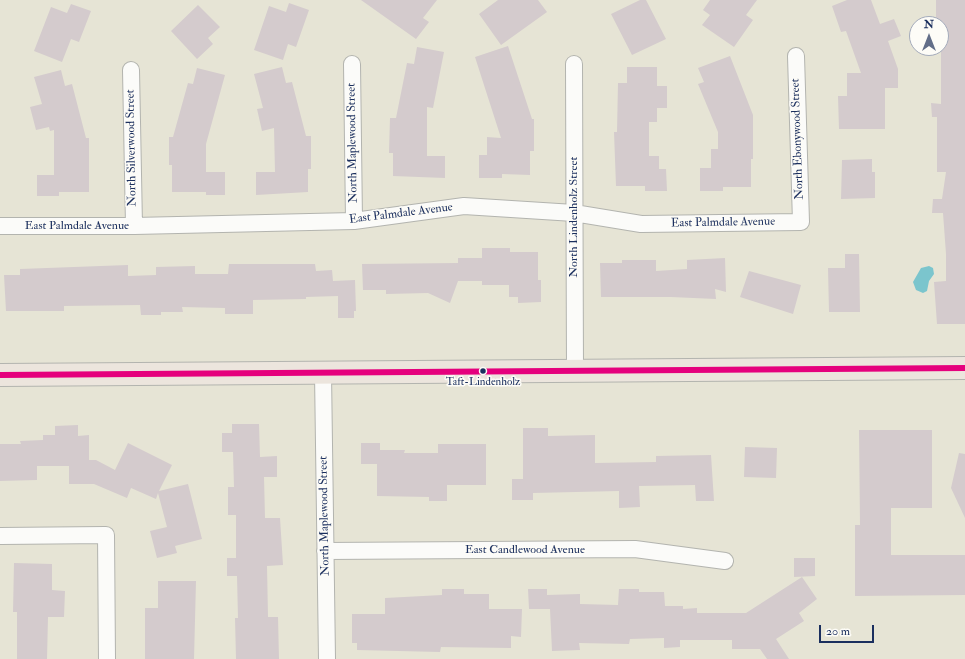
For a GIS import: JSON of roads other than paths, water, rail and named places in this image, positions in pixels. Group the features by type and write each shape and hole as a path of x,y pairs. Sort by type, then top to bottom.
{"main road":[{"path":"0,375 965,368"}],"street":[{"name":"North Ebonywood Street","path":"796,56 801,222"},
{"name":"North Maplewood Street","path":"352,64 354,221"},
{"name":"North Lindenholz Street","path":"574,64 575,371"},
{"name":"North Silverwood Street","path":"131,70 134,226"},
{"name":"East Palmdale Avenue","path":"0,226 134,226 354,221 464,206 574,213 641,224 801,222"},
{"name":"North Maplewood Street","path":"323,373 327,659"},
{"path":"0,536 106,535 107,659"},
{"name":"East Candlewood Avenue","path":"325,551 634,549 725,561"}],"water":[{"path":"929,266 933,268 934,274 929,281 927,291 923,293 916,290 913,282 921,268"}],"place":[{"name":"Taft-Lindenholz","path":"483,371"}]}
